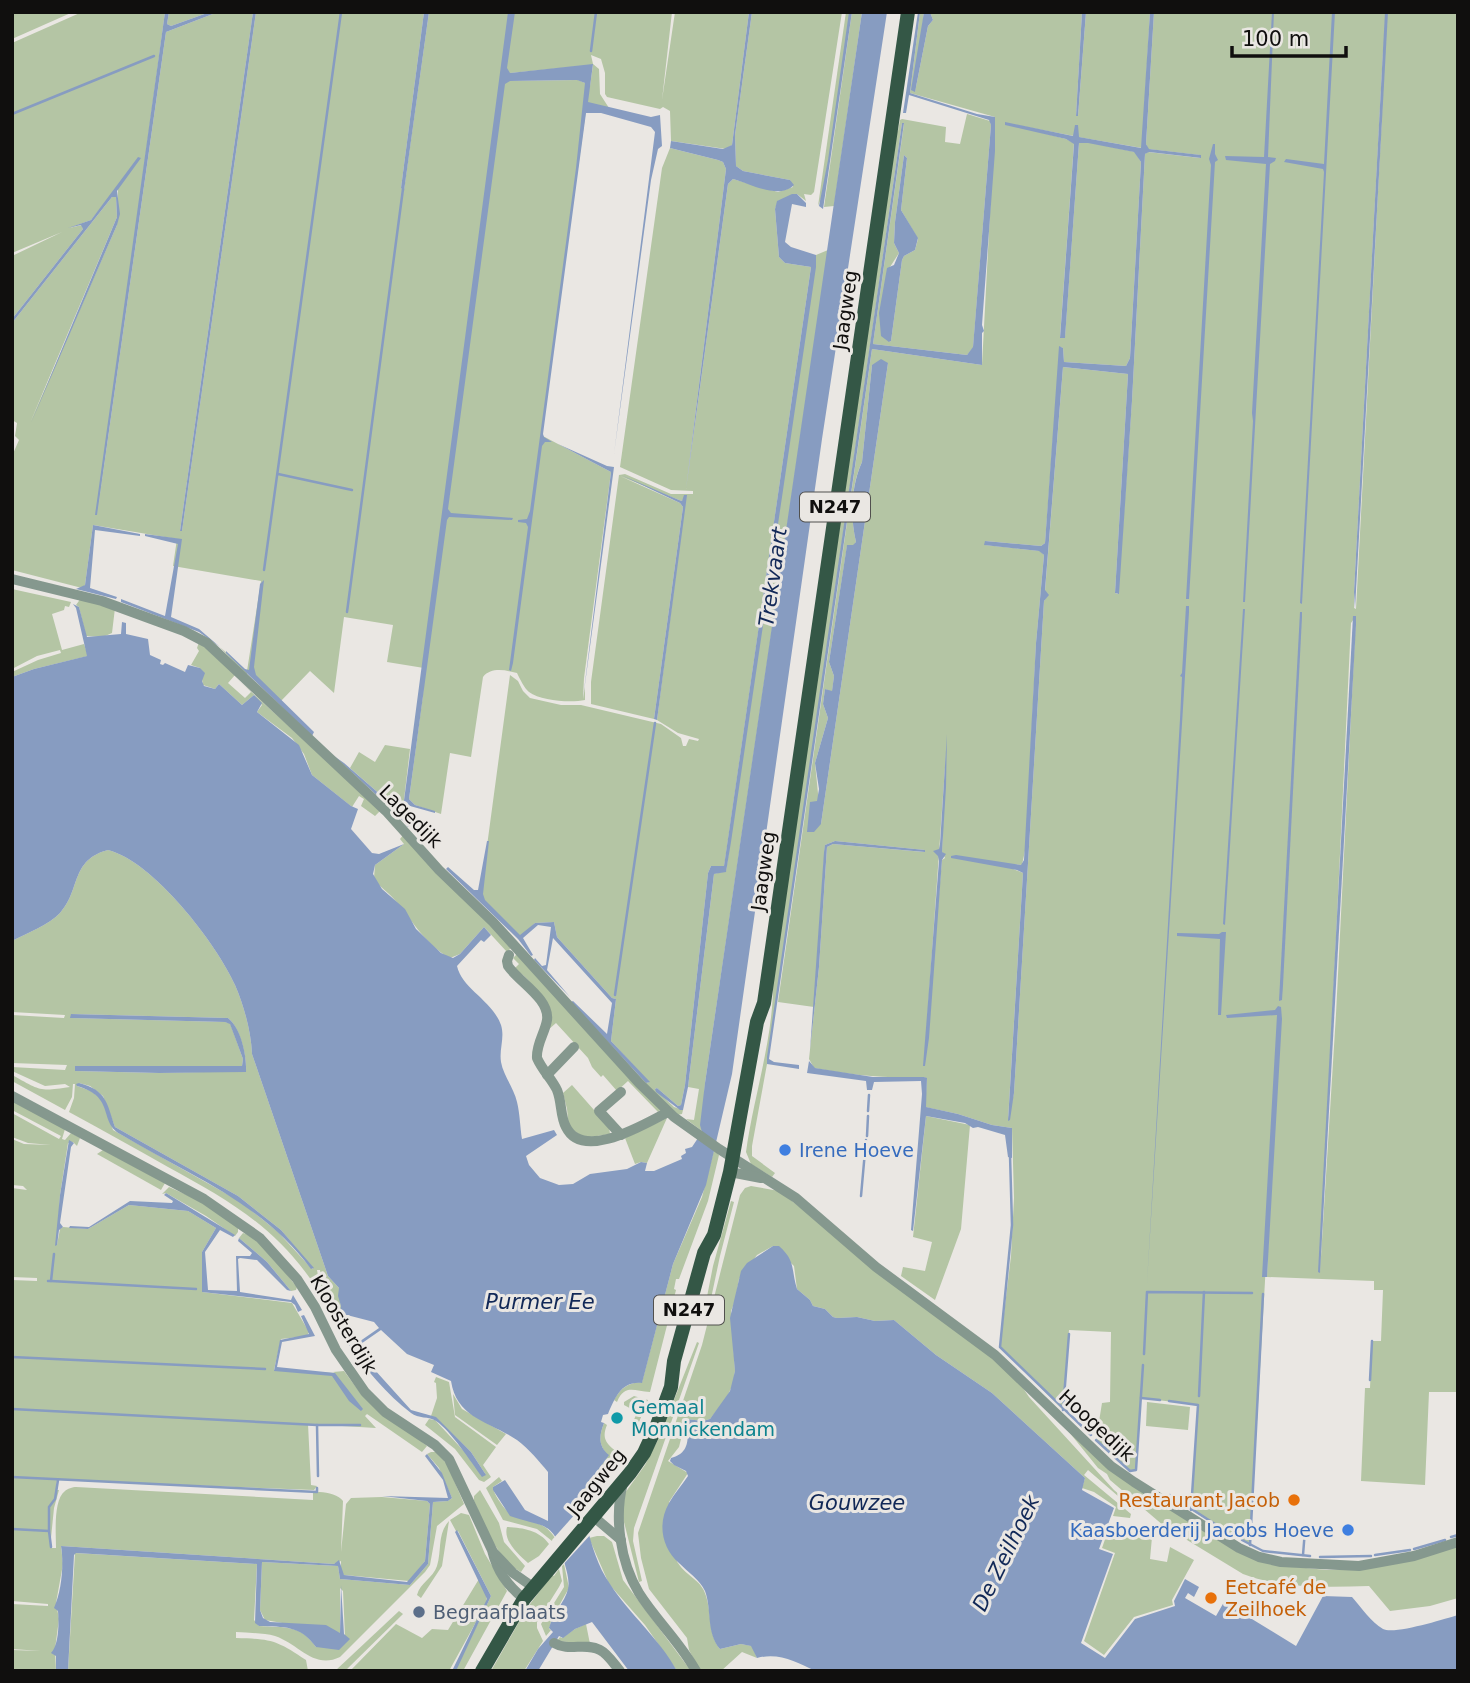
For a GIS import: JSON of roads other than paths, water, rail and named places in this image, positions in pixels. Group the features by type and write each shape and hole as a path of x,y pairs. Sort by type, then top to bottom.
{"main road":[{"name":"Jaagweg","path":"482,1671 524,1599 624,1481 650,1441 671,1387 678,1347 704,1253 714,1235 732,1165 757,1023 764,1003 908,12"}],"street":[{"name":"Lagedijk","path":"12,579 103,601 184,631 207,643 386,811 439,870 493,922 668,1112 719,1149 732,1165"},
{"path":"509,955 506,961 508,966 540,1001 546,1012 547,1019 537,1053 539,1064 557,1091 563,1120 572,1135 591,1141 621,1135 668,1112"},
{"path":"547,1075 574,1047"},
{"path":"621,1092 599,1111 621,1135"},
{"name":"Kloosterdijk","path":"12,1096 204,1199 260,1238 297,1279 315,1307 336,1350 365,1392 385,1412 435,1445 449,1459 492,1550 495,1564 506,1583 524,1599"},
{"name":"Hoogedijk","path":"732,1165 764,1178 796,1198 876,1267 995,1355 1111,1465 1239,1548 1259,1557 1281,1562 1359,1566 1414,1556 1458,1542"},
{"path":"624,1481 619,1501 621,1534 637,1590 687,1654 696,1671"},
{"path":"596,1515 621,1534"},
{"name":"Kloosterdijk","path":"492,1550 513,1573 533,1587"},
{"path":"554,1643 567,1648 588,1647 599,1650 620,1671"}],"water":[{"path":"165,12 169,12 167,24 171,26 210,12 218,12 166,32 95,515"},
{"path":"253,12 256,12 180,531"},
{"path":"424,12 429,12 404,191 401,188"},
{"path":"508,12 515,12 507,68 510,73 593,64 588,102 651,117 660,115 662,146 658,149 651,180 614,454 655,132 651,127 601,113 586,113 543,434 552,442 545,442 542,446 511,671 509,670 528,527 526,523 518,520 527,519 530,511 585,83 577,80 510,81 505,84 448,509 451,513 513,518 449,517 447,520 409,799 415,805 435,813 410,806 408,811 411,823 408,827 334,756 398,810 403,808"},
{"path":"749,12 752,12 735,135 736,166 743,171 790,180 794,185 781,191 773,191 733,179 728,184 686,489 726,169 723,162 718,160 670,148 671,141 723,149 732,145"},
{"path":"849,12 852,12 823,209 819,206"},
{"name":"Purmer Ee","path":"862,12 887,12 822,439 732,1074 706,1185 673,1264 642,1383 624,1388 608,1414 603,1415 600,1441 609,1455 579,1497 604,1574 677,1671 629,1671 592,1622 563,1638 559,1636 538,1671 525,1671 538,1649 553,1632 549,1628 566,1594 568,1578 560,1548 551,1531 539,1524 510,1516 493,1487 505,1480 525,1510 548,1521 548,1472 517,1440 467,1411 454,1394 451,1381 431,1372 434,1365 407,1354 381,1330 355,1348 411,1410 436,1417 471,1452 486,1475 482,1477 442,1426 433,1419 414,1415 402,1406 377,1381 348,1344 353,1346 379,1328 374,1322 343,1314 340,1323 343,1332 339,1326 339,1288 328,1276 252,1054 249,1028 238,993 214,948 182,906 163,887 126,857 108,850 87,861 60,913 44,925 12,941 12,677 87,656 73,604 79,607 87,637 121,634 122,622 126,623 126,634 148,639 150,655 161,660 160,664 165,663 185,672 188,665 200,668 205,673 202,681 204,686 215,689 219,684 242,705 254,695 262,703 257,712 299,745 312,775 358,809 351,829 372,853 379,854 404,844 375,865 373,874 382,889 405,909 416,929 441,953 453,958 460,954 484,927 491,935 484,942 481,940 457,966 465,981 491,1008 501,1025 501,1062 517,1102 522,1139 554,1130 557,1135 526,1156 529,1165 540,1178 559,1185 573,1184 590,1174 627,1169 641,1162 647,1163 645,1171 654,1171 682,1159 681,1156 686,1153 685,1149 692,1147 702,1132 700,1125 705,1083"},
{"path":"918,12 910,93 995,117 982,365 872,349 769,1059 799,1065 799,1069 767,1064 767,1057 902,123 873,344 967,355 973,347 991,125 989,120 909,95 906,113 903,113"},
{"path":"924,12 930,12 933,20 928,26 915,92 911,90"},
{"path":"1082,12 1086,12 1076,116"},
{"path":"1150,12 1154,12 1146,144 1149,149 1201,155 1201,158 1149,152 1145,154 1119,594 1115,593 1128,374 1063,367 1045,590 1049,595 1044,601 1014,1093 1008,1121 1023,873 951,856 1021,865 1024,860 1036,643 1044,555 1039,551 984,545 985,541 1041,546 1045,543 1059,346 1063,348 1064,362 1126,366 1130,358 1141,162 1134,152 1079,143 1065,338 1060,338 1074,144 1066,139 1005,125 1005,122 1073,136 1075,125 1078,125 1079,137 1141,148"},
{"path":"1272,12 1268,157 1276,158 1270,164 1243,602 1266,164 1226,160 1225,156 1264,157"},
{"path":"1332,12 1335,12 1302,604 1324,172 1323,169 1284,162 1286,159 1324,164"},
{"path":"1385,12 1388,12 1355,609 1354,592"},
{"path":"1213,144 1218,160 1215,162 1189,599 1186,599 1211,165 1209,159"},
{"path":"904,155 907,158 901,210 918,238 915,250 902,260 889,342 881,336 879,313 887,268 894,265 899,253 894,243 895,222"},
{"path":"138,157 141,158 117,191 120,214 117,225 31,423 117,217 116,197 112,197 12,323 12,319 83,229 81,225 68,228 91,220"},
{"path":"797,194 806,203 806,207 792,204 785,242 791,247 816,255 816,267 731,842 726,872 714,874 688,1087 683,1110 680,1110 655,1089 678,1106 681,1105 708,873 711,866 724,866 811,267 785,263 779,257 775,209 777,201"},
{"path":"881,359 888,363 821,824 814,832 807,832 810,802 817,801 819,789 815,763 828,718 823,704 825,689 832,691 834,676 829,662 847,545 856,542 853,502 862,462 872,365"},
{"path":"558,444 614,467 583,699 611,472"},
{"path":"621,475 682,501 684,495 687,495 657,720 654,719 683,507 680,503"},
{"path":"93,525 140,534 95,530 90,588 117,597 116,599 76,589 85,585"},
{"path":"145,534 182,539 171,617 199,629 220,647 199,632 121,602 121,599 165,616 178,544"},
{"path":"264,580 254,667 256,675 314,732 312,736 226,653 249,670 260,584"},
{"path":"1186,606 1189,606 1189,612 1147,1283 1180,719 1180,676"},
{"path":"1245,609 1225,925 1223,924"},
{"path":"1300,612 1302,617 1283,985 1282,1000 1279,1001"},
{"path":"1353,616 1356,616 1356,625 1320,1273 1318,1272"},
{"path":"947,734 942,852 946,854 942,860 929,1038 923,1066 939,861 933,851 939,849 940,844"},
{"path":"487,841 483,894 485,900 520,935 535,923 554,922 557,937 612,998 616,999 611,1041 650,1082 646,1083 571,1002 607,1034 612,1003 553,938 547,970 570,997 534,960 535,958 542,966 546,965 551,927 538,925 523,938 533,955 531,956 518,939 446,869 448,867 474,890 478,890"},
{"path":"835,841 925,852 833,844 827,847 810,1050 824,852 825,845"},
{"path":"1226,932 1221,1015 1218,1015 1220,939 1177,936 1177,933"},
{"path":"1278,1006 1281,1007 1282,1019 1267,1277 1262,1277 1277,1015 1227,1018 1226,1015 1275,1010"},
{"path":"71,1014 228,1018 242,1043 246,1072 75,1071 75,1066 242,1066 243,1059 230,1024 225,1022 70,1018"},
{"path":"809,1061 815,1068 873,1077 927,1078 926,1107 1012,1128 1012,1158 1008,1157 1005,1135 973,1128 965,1123 926,1116 913,1231 921,1081 874,1082 872,1090 867,1090 866,1081 807,1073"},
{"path":"79,1083 101,1094 115,1127 238,1196 281,1230 314,1268 311,1269 270,1225 247,1208 113,1129 97,1096 77,1086"},
{"path":"69,1140 74,1143 71,1147 60,1223 63,1227 59,1230 55,1246 60,1195"},
{"path":"166,1193 235,1235 233,1237 220,1230 205,1252 208,1290 237,1291 236,1256 250,1256 252,1253 238,1241 239,1238 267,1262 291,1291 257,1260 240,1258 240,1292 291,1300 293,1295 302,1310 298,1312 291,1302 202,1292 202,1252 216,1228 188,1211 129,1205 88,1229 69,1228 89,1227 130,1201 172,1203 173,1201 164,1195"},
{"name":"Gouwzee","path":"773,1246 779,1246 788,1256 797,1289 813,1306 825,1309 837,1318 894,1320 936,1355 992,1393 1085,1478 1082,1490 1114,1508 1099,1549 1113,1554 1081,1643 1105,1658 1135,1619 1175,1606 1174,1601 1185,1579 1199,1587 1194,1597 1188,1593 1185,1598 1216,1616 1224,1602 1296,1646 1323,1596 1352,1597 1374,1622 1389,1630 1419,1626 1458,1615 1458,1671 816,1671 780,1657 757,1658 751,1646 741,1644 720,1649 711,1629 703,1587 673,1557 665,1543 662,1527 665,1511 688,1476 686,1471 670,1461 686,1447 686,1419 710,1419 730,1391 735,1371 730,1318 741,1271 747,1263"},
{"path":"304,1315 315,1336 282,1342 277,1367 335,1373 363,1409 361,1411 349,1401 332,1376 274,1371 280,1340 309,1334 301,1316"},
{"path":"427,1454 442,1473 452,1498 448,1501 433,1502 428,1564 410,1585 340,1579 338,1566 262,1562 260,1610 263,1618 270,1622 326,1625 340,1633 341,1585 344,1634 350,1639 339,1650 316,1647 298,1631 259,1626 255,1623 257,1564 76,1553 68,1671 56,1671 56,1656 51,1653 58,1634 58,1611 54,1608 62,1577 61,1546 334,1564 339,1560 344,1575 407,1582 425,1561 430,1504 427,1501 382,1496 448,1498 443,1480 425,1456"},
{"path":"457,1530 491,1596 456,1671 452,1671 487,1599 455,1532"}],"waterway":[{"path":"264,570 341,12"},
{"path":"591,51 596,12"},
{"path":"12,114 154,56"},
{"path":"347,612 403,189"},
{"path":"278,474 352,490"},
{"path":"615,995 655,723"},
{"path":"868,1111 869,1095"},
{"path":"867,1136 868,1116"},
{"path":"861,1196 866,1140"},
{"path":"1010,1155 1012,1225 1000,1347 1091,1435"},
{"path":"48,1281 51,1281 54,1254"},
{"path":"51,1281 196,1289"},
{"path":"1144,1354 1147,1292 1252,1293"},
{"path":"1199,1396 1204,1292"},
{"path":"1250,1545 1263,1294"},
{"path":"1063,1410 1069,1334"},
{"path":"1370,1380 1372,1341"},
{"path":"12,1357 265,1369"},
{"path":"1096,1440 1130,1471 1136,1470 1143,1365"},
{"path":"1141,1398 1160,1400"},
{"path":"1169,1401 1198,1405 1191,1510"},
{"path":"12,1409 317,1425 318,1476"},
{"path":"317,1425 360,1425"},
{"path":"12,1477 317,1492 317,1488"},
{"path":"49,1531 49,1507 55,1499 58,1480"},
{"path":"1170,1495 1235,1537"},
{"path":"12,1529 49,1531 51,1547"},
{"path":"1303,1555 1305,1530"},
{"path":"1451,1537 1458,1535"},
{"path":"1242,1540 1263,1551 1310,1556"},
{"path":"1414,1549 1445,1540"},
{"path":"1375,1555 1410,1550"},
{"path":"1320,1557 1371,1556"}],"place":[{"name":"Irene Hoeve","path":"785,1150"},
{"name":"Gemaal Monnickendam","path":"617,1418"},
{"name":"Restaurant Jacob","path":"1294,1500"},
{"name":"Kaasboerderij Jacobs Hoeve","path":"1348,1530"},
{"name":"Eetcafé de Zeilhoek","path":"1211,1598"},
{"name":"Begraafplaats","path":"419,1612"}],"water label":[{"name":"Trekvaart","path":"773,577"},
{"name":"De Zeilhoek","path":"1006,1553"}]}
